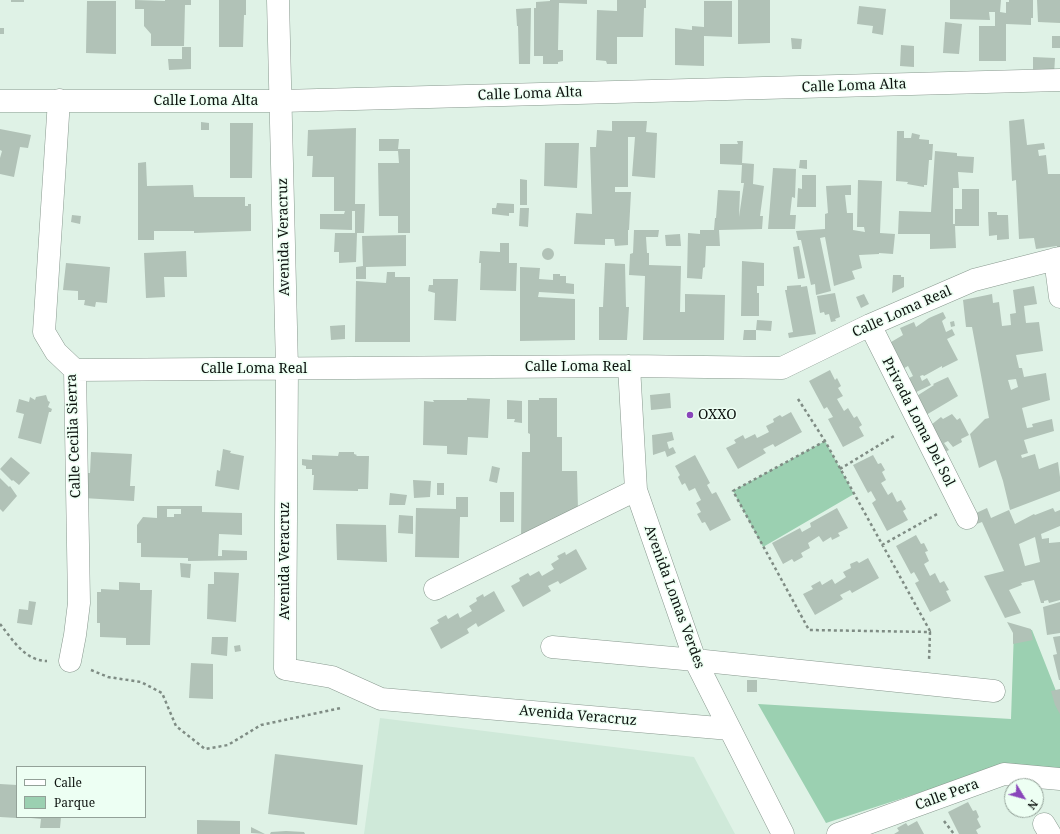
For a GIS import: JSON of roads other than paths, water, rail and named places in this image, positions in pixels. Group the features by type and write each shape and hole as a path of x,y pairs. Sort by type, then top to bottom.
{"street":[{"name":"Avenida Veracruz","path":"278,0 287,368 285,669 332,677 381,699 730,728"},
{"name":"Calle Loma Alta","path":"0,101 281,101 1060,80"},
{"name":"Calle Cecilia Sierra","path":"59,100 44,332 56,352 75,370 79,603 70,662"},
{"name":"Calle Loma Real","path":"75,370 629,366 782,368 870,325 974,280 1058,258"},
{"path":"1058,258 1060,297"},
{"name":"Privada Loma Del Sol","path":"870,325 967,518"},
{"name":"Avenida Lomas Verdes","path":"629,366 636,490 695,660 783,834"},
{"path":"435,589 636,490"},
{"path":"552,647 695,660 994,691"},
{"name":"Calle Pera","path":"838,834 1004,774 1060,779"}],"place":[{"name":"OXXO","path":"690,415"}]}
